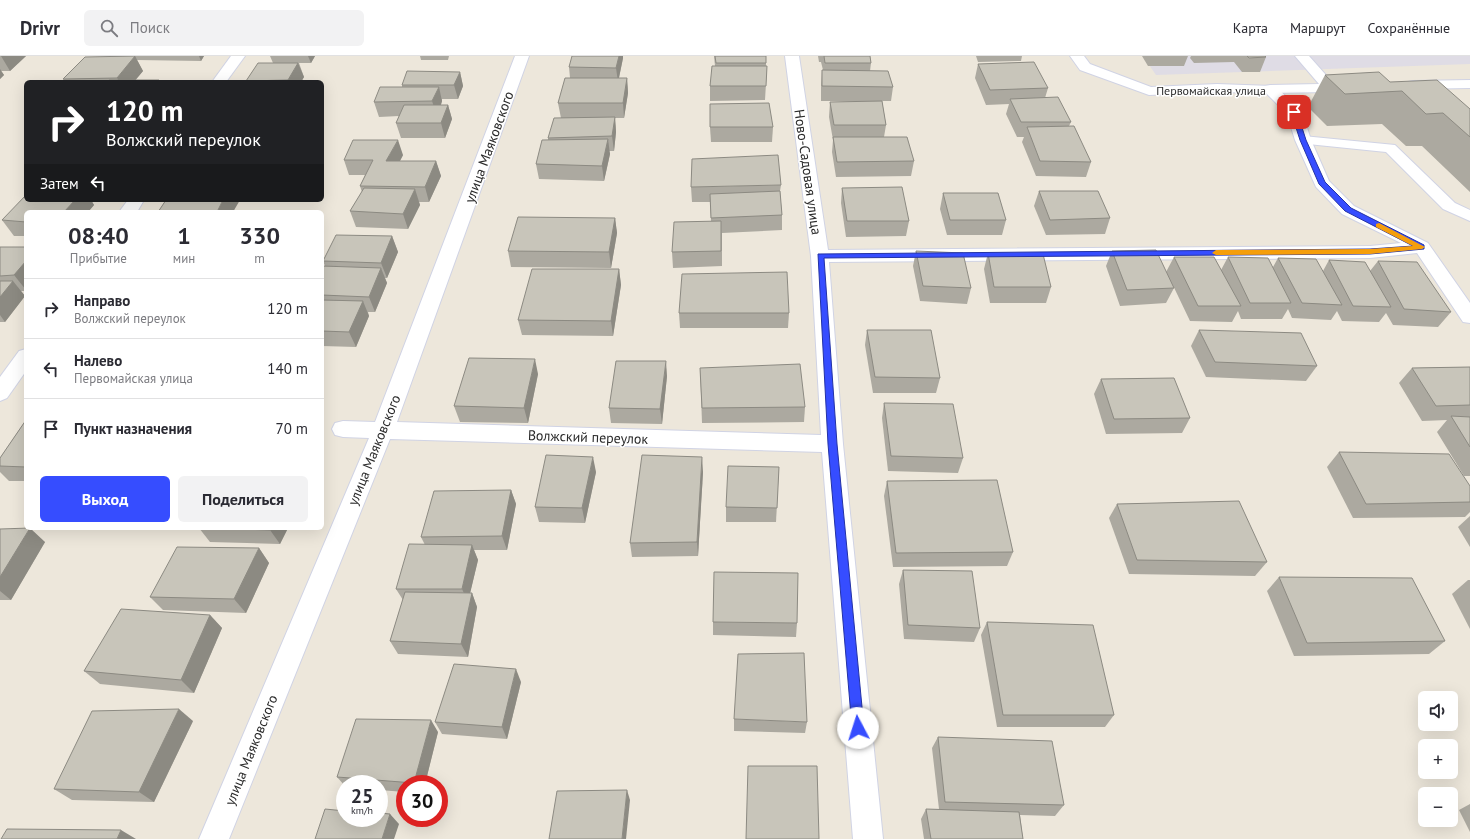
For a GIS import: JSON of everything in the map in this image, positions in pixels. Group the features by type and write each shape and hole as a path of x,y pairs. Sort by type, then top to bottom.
{"street":[{"path":"220,80 238,56"},
{"name":"улица Маяковского","path":"214,839 383,430 522,56"},
{"name":"Ново-Садовая улица","path":"792,56 820,256 832,444 868,839"},
{"name":"Первомайская улица","path":"1077,56 1085,67 1149,91 1217,88 1270,89 1294,112 1303,140 1322,183 1348,210 1422,247"},
{"path":"820,256 1370,252 1422,247 1470,317"},
{"path":"0,393 24,359"},
{"name":"Волжский переулок","path":"343,430 832,444"}],"lane":[{"path":"1302,56 1330,88"},
{"path":"1400,86 1470,84"},
{"path":"1270,89 1361,87"},
{"path":"1303,140 1390,148 1449,206 1470,216"}],"shaded area":[{"path":"1143,56 1470,56 1470,64 1156,75"}],"building":[{"path":"135,56 117,78 63,79 85,57"},
{"path":"572,56 619,56 616,68 569,67"},
{"path":"715,56 766,56 766,63 716,63"},
{"path":"824,56 870,56 871,63 825,63"},
{"path":"1247,56 1265,56 1266,57 1249,58"},
{"path":"1034,62 1048,88 990,90 978,64"},
{"path":"258,63 298,63 288,80 247,80"},
{"path":"712,66 767,66 766,86 710,86"},
{"path":"822,70 888,71 893,87 822,86"},
{"path":"407,71 460,72 454,85 402,85"},
{"path":"1379,72 1390,82 1437,80 1470,109 1470,137 1443,113 1426,114 1402,91 1345,94 1325,75"},
{"path":"565,78 627,78 623,103 558,103"},
{"path":"380,87 439,87 432,101 374,102"},
{"path":"1058,97 1071,122 1021,122 1010,99"},
{"path":"882,101 886,125 834,125 830,102"},
{"path":"769,103 773,127 710,127 710,104"},
{"path":"404,105 448,105 441,123 396,123"},
{"path":"615,117 612,136 548,138 554,118"},
{"path":"1074,126 1091,162 1040,161 1027,127"},
{"path":"833,137 907,137 914,161 837,162"},
{"path":"608,139 602,166 536,164 542,140"},
{"path":"353,140 398,140 386,161 436,161 425,187 360,186 373,160 344,160"},
{"path":"778,155 781,185 691,187 692,159"},
{"path":"902,187 909,221 847,221 842,188"},
{"path":"364,188 415,189 403,214 350,211"},
{"path":"780,191 782,215 711,218 710,194"},
{"path":"1039,191 1098,191 1110,218 1050,220"},
{"path":"943,193 998,193 1006,220 950,220"},
{"path":"24,197 24,202 73,202 66,210 24,210 24,222 2,220"},
{"path":"165,202 222,202 218,210 159,210"},
{"path":"518,217 615,218 609,252 508,251"},
{"path":"721,221 721,251 672,252 674,222"},
{"path":"336,235 392,236 381,263 324,261"},
{"path":"0,247 24,247 24,263 14,275 0,276"},
{"path":"1156,250 1174,288 1127,290 1112,251"},
{"path":"916,251 963,253 971,288 923,286"},
{"path":"988,253 1043,254 1051,287 994,287"},
{"path":"1174,257 1214,257 1241,306 1198,306"},
{"path":"1228,257 1268,258 1291,303 1250,303"},
{"path":"1278,258 1316,259 1342,305 1302,303"},
{"path":"1329,260 1365,262 1391,307 1353,306"},
{"path":"1378,261 1417,262 1451,312 1404,309"},
{"path":"324,266 381,268 369,297 324,295"},
{"path":"532,269 619,269 611,321 518,320"},
{"path":"787,272 789,313 679,313 682,274"},
{"path":"0,281 13,281 0,297"},
{"path":"324,300 363,301 349,332 324,331"},
{"path":"867,330 931,330 940,378 875,377"},
{"path":"1199,330 1301,333 1317,366 1215,362"},
{"path":"469,358 535,359 524,408 454,406"},
{"path":"616,361 666,361 660,409 609,408"},
{"path":"800,364 805,407 702,408 700,368"},
{"path":"1470,367 1470,405 1436,406 1412,368"},
{"path":"1174,378 1190,418 1114,419 1101,379"},
{"path":"884,403 953,404 963,458 891,456"},
{"path":"1451,416 1470,417 1470,447"},
{"path":"24,423 24,467 0,466 0,458"},
{"path":"1339,452 1449,454 1470,486 1470,502 1366,504"},
{"path":"546,455 593,457 582,508 535,507"},
{"path":"642,455 702,457 697,542 630,543"},
{"path":"728,466 779,467 777,508 726,507"},
{"path":"997,480 1013,552 896,553 887,481"},
{"path":"511,490 502,536 421,537 434,491"},
{"path":"1239,501 1267,562 1137,560 1117,504"},
{"path":"24,528 24,530 29,530 0,577 0,529"},
{"path":"409,544 472,545 462,589 396,589"},
{"path":"177,547 259,548 234,599 150,597"},
{"path":"903,570 972,571 980,628 908,625"},
{"path":"714,572 798,573 797,623 713,622"},
{"path":"1279,577 1412,578 1445,641 1307,643"},
{"path":"405,592 472,593 461,644 390,641"},
{"path":"121,609 210,615 181,680 84,671"},
{"path":"987,622 1093,625 1114,715 1003,715"},
{"path":"804,653 807,722 734,719 738,654"},
{"path":"454,664 516,669 502,727 435,722"},
{"path":"179,709 139,792 54,789 92,711"},
{"path":"356,719 431,720 416,775 396,775 396,782 388,781 388,775 338,775"},
{"path":"938,737 1052,741 1064,805 945,802"},
{"path":"748,766 817,766 819,839 746,839"},
{"path":"627,790 622,839 549,839 557,791"},
{"path":"325,809 336,810 336,827 386,827 382,839 315,839"},
{"path":"926,809 1019,812 1023,839 931,839"},
{"path":"7,829 121,830 117,839 1,839"}],"slow traffic":[{"path":"1216,253 1370,252 1422,247 1379,225"}],"route":[{"path":"858,728 832,444 820,256 1370,252 1422,247 1348,210 1322,183 1303,140 1294,112"}]}
